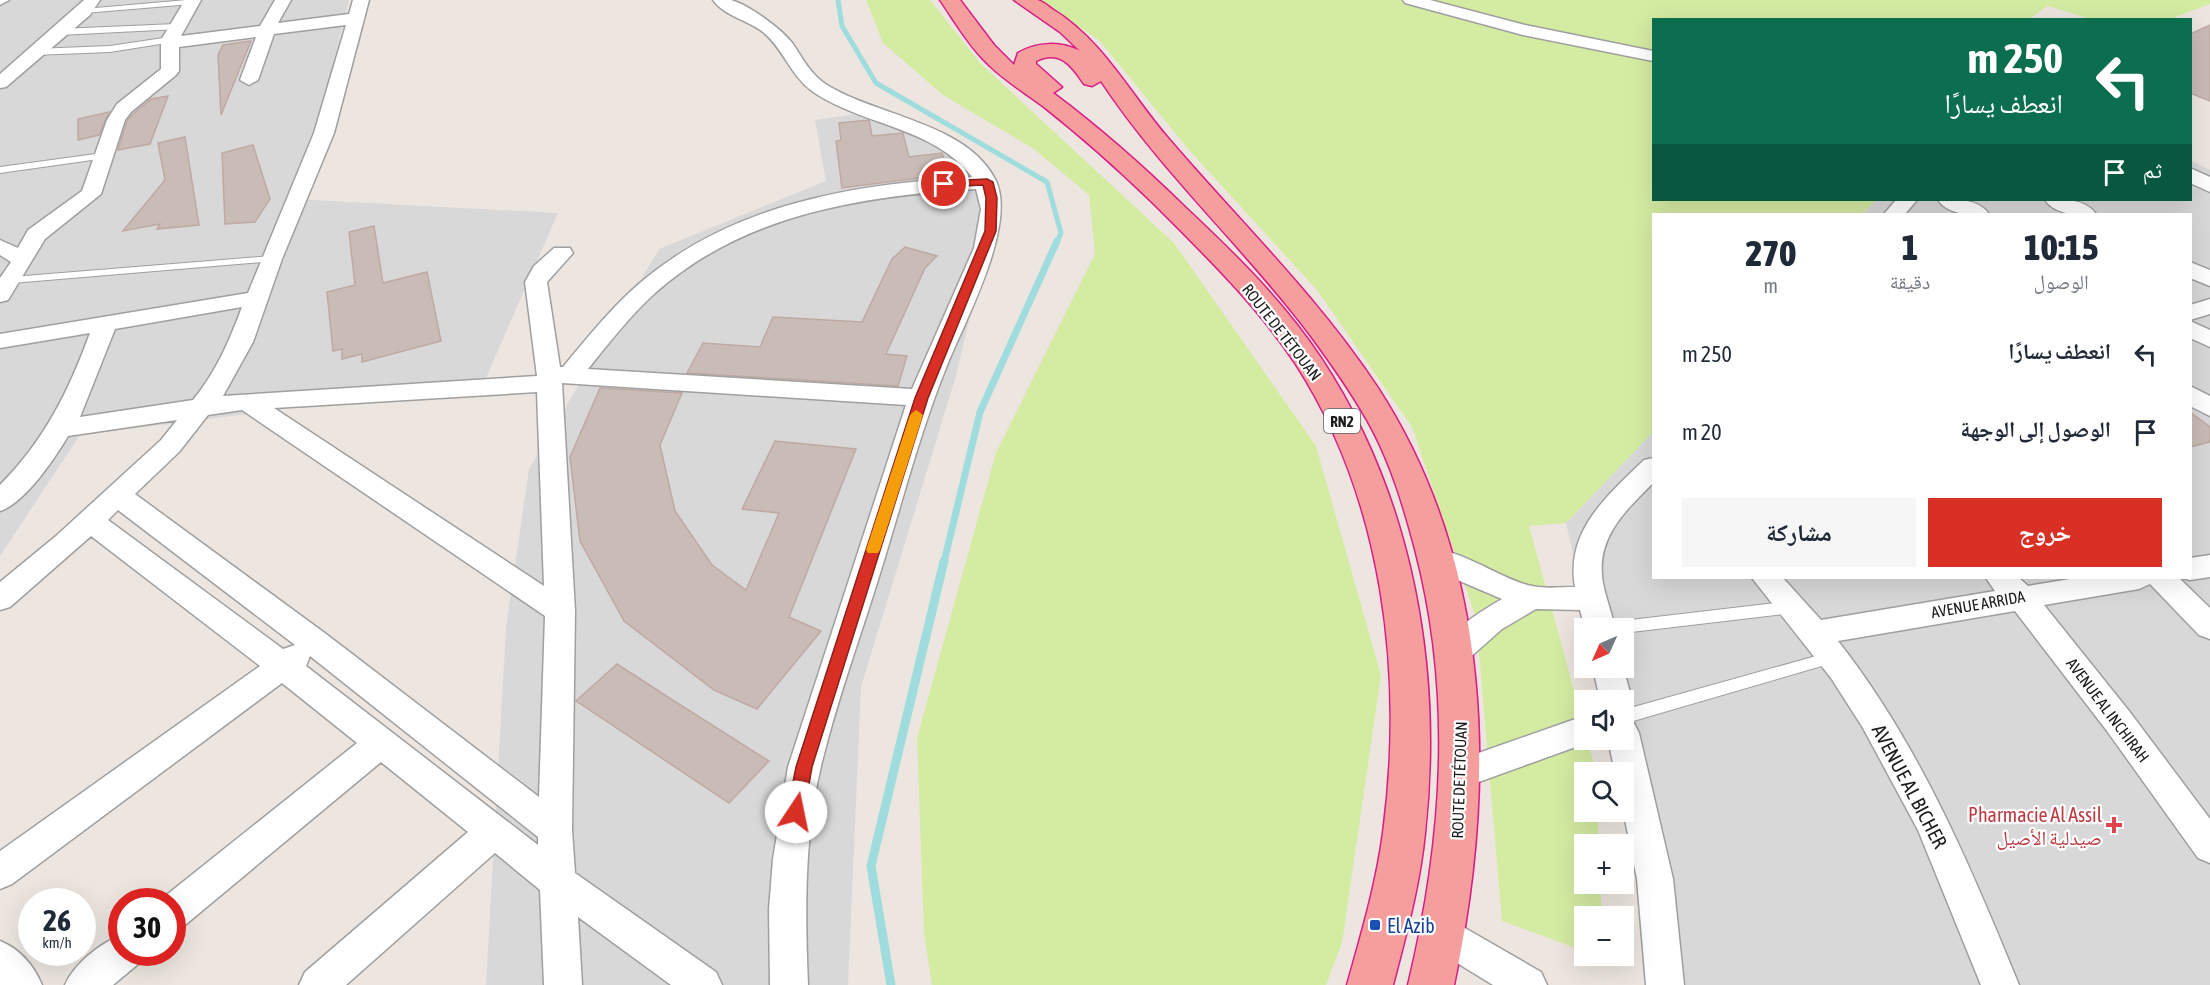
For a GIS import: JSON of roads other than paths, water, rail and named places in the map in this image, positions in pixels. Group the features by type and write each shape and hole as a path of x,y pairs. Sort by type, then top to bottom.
{"highway":[{"name":"ROUTE DE TÉTOUAN","path":"951,0 983,46 1002,66 1111,151 1174,209 1236,273 1289,335 1323,385 1354,444 1379,507 1397,576 1408,664 1412,748 1406,836 1381,952 1370,985"},
{"path":"967,0 990,32 1011,41 1035,39 1044,30 1041,23 1006,0"},
{"name":"ROUTE DE TÉTOUAN","path":"1024,0 1069,29 1088,46 1153,135 1328,336 1389,431 1416,495 1437,559 1455,652 1462,772 1456,854 1444,934 1431,985"},
{"path":"1236,273 1196,219 1149,168 1096,122 1030,71 1025,66 1026,58 1048,50 1062,51 1076,58 1166,167 1280,279"}],"street":[{"path":"249,80 267,29 283,0"},
{"path":"721,0 774,33 804,75 821,89 853,106 944,142 963,154 987,182 992,198 990,231 921,398 804,767 790,859 787,909 789,985"},
{"path":"1411,0 1523,30 1652,56"},
{"path":"3,285 23,260 36,235 91,194 116,120 124,108 170,71 172,37 192,1"},
{"path":"0,83 88,5"},
{"path":"0,599 170,446 204,405 231,362 324,133 359,9 267,29 172,37"},
{"path":"2192,175 2210,186"},
{"path":"556,378 659,278 698,251 741,228 792,211 854,195 921,185 987,182"},
{"path":"1895,213 1906,201"},
{"path":"1950,201 1977,213"},
{"path":"2057,201 2083,213"},
{"path":"0,246 23,260"},
{"path":"562,253 542,271 536,282 556,378 560,611 555,830 563,985"},
{"path":"2192,269 2210,279"},
{"path":"0,341 257,298"},
{"path":"2192,312 2210,306"},
{"path":"0,501 32,469 63,428 83,386 105,323"},
{"path":"2192,329 2210,340"},
{"path":"63,428 204,405 556,378 921,398"},
{"path":"2192,395 2210,408"},
{"path":"246,401 560,611"},
{"path":"1598,618 1587,567 1590,542 1603,519 1652,468"},
{"path":"117,495 315,643 555,830"},
{"path":"89,520 283,666 558,882 703,985"},
{"path":"1437,559 1492,585 1533,598 1593,599"},
{"path":"2192,569 2210,566"},
{"name":"AVENUE AL BICHER","path":"1767,579 1794,606 1825,645 1900,758 1960,883 2000,985"},
{"name":"AVENUE ARRIDA","path":"1825,645 2010,587 2125,579"},
{"path":"2162,579 2210,627"},
{"name":"AVENUE AL INCHIRAH","path":"2010,587 2118,721 2210,847"},
{"path":"1455,652 1482,626 1533,598"},
{"path":"0,872 315,643"},
{"path":"1462,772 1574,733"},
{"path":"186,902 381,743"},
{"path":"1627,750 1655,879 1665,985"},
{"path":"318,985 494,832"},
{"path":"1444,934 1528,985"},
{"path":"0,959 22,985"},
{"path":"84,985 108,965"}],"lane":[{"path":"88,5 192,1"},
{"path":"59,32 172,37"},
{"path":"34,52 110,50 172,37"},
{"path":"0,170 103,156"},
{"path":"3,285 272,260"},
{"path":"1634,625 1794,606"},
{"path":"1634,713 1825,645"}],"waterway":[{"path":"838,0 842,26 876,83 1047,182 1061,233 1057,242"},
{"path":"944,562 980,412 1057,241"},
{"path":"891,985 871,866 944,561"}],"place":[{"name":"Pharmacie Al Assil صيدلية الأصيل","path":"2114,825"},
{"name":"El Azib","path":"1375,925"}]}
